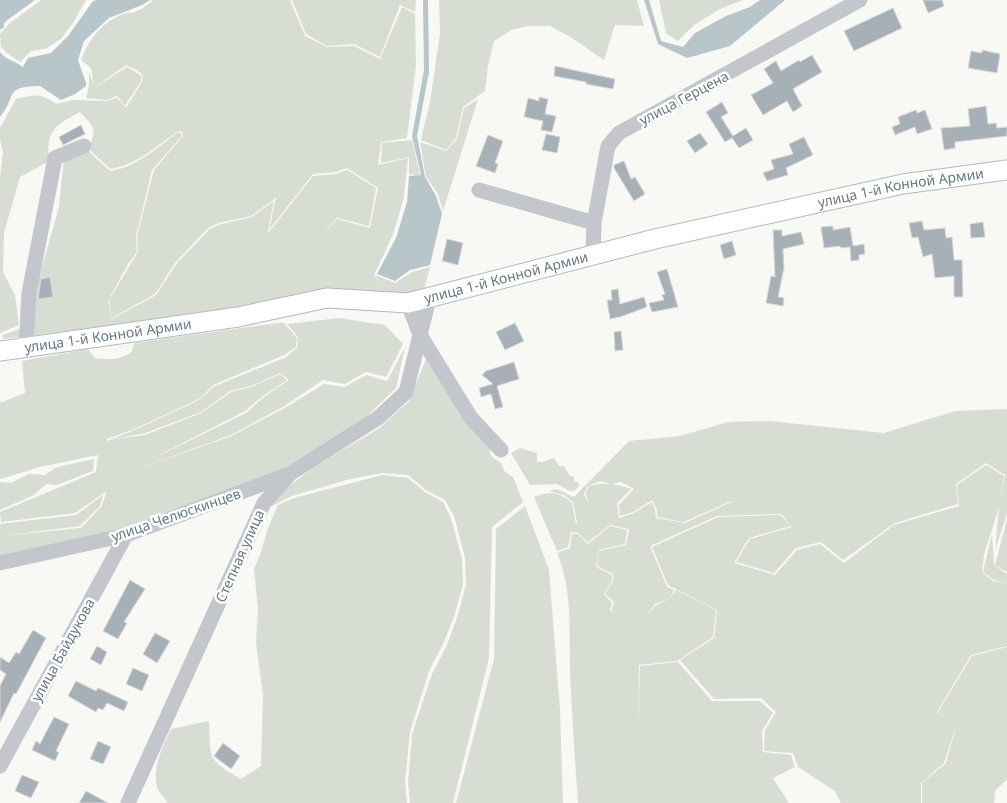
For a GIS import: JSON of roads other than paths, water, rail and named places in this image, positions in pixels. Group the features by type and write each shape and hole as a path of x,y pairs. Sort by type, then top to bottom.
{"main road":[{"name":"улица 1-й Конной Армии","path":"0,351 238,317 327,298 408,303 655,240 903,184 1007,170"}],"street":[{"name":"улица Герцена","path":"593,256 594,223 608,146 619,133 860,0"},
{"path":"26,347 29,293 54,158 84,146"},
{"path":"479,190 594,223"},
{"name":"Степная улица","path":"128,803 264,503 291,473 378,418 406,392 429,299"},
{"path":"408,303 420,335 472,418 501,450"},
{"name":"улица Челюскинцев","path":"0,563 126,535 291,473"},
{"name":"улица Байдукова","path":"0,766 126,535"}]}
